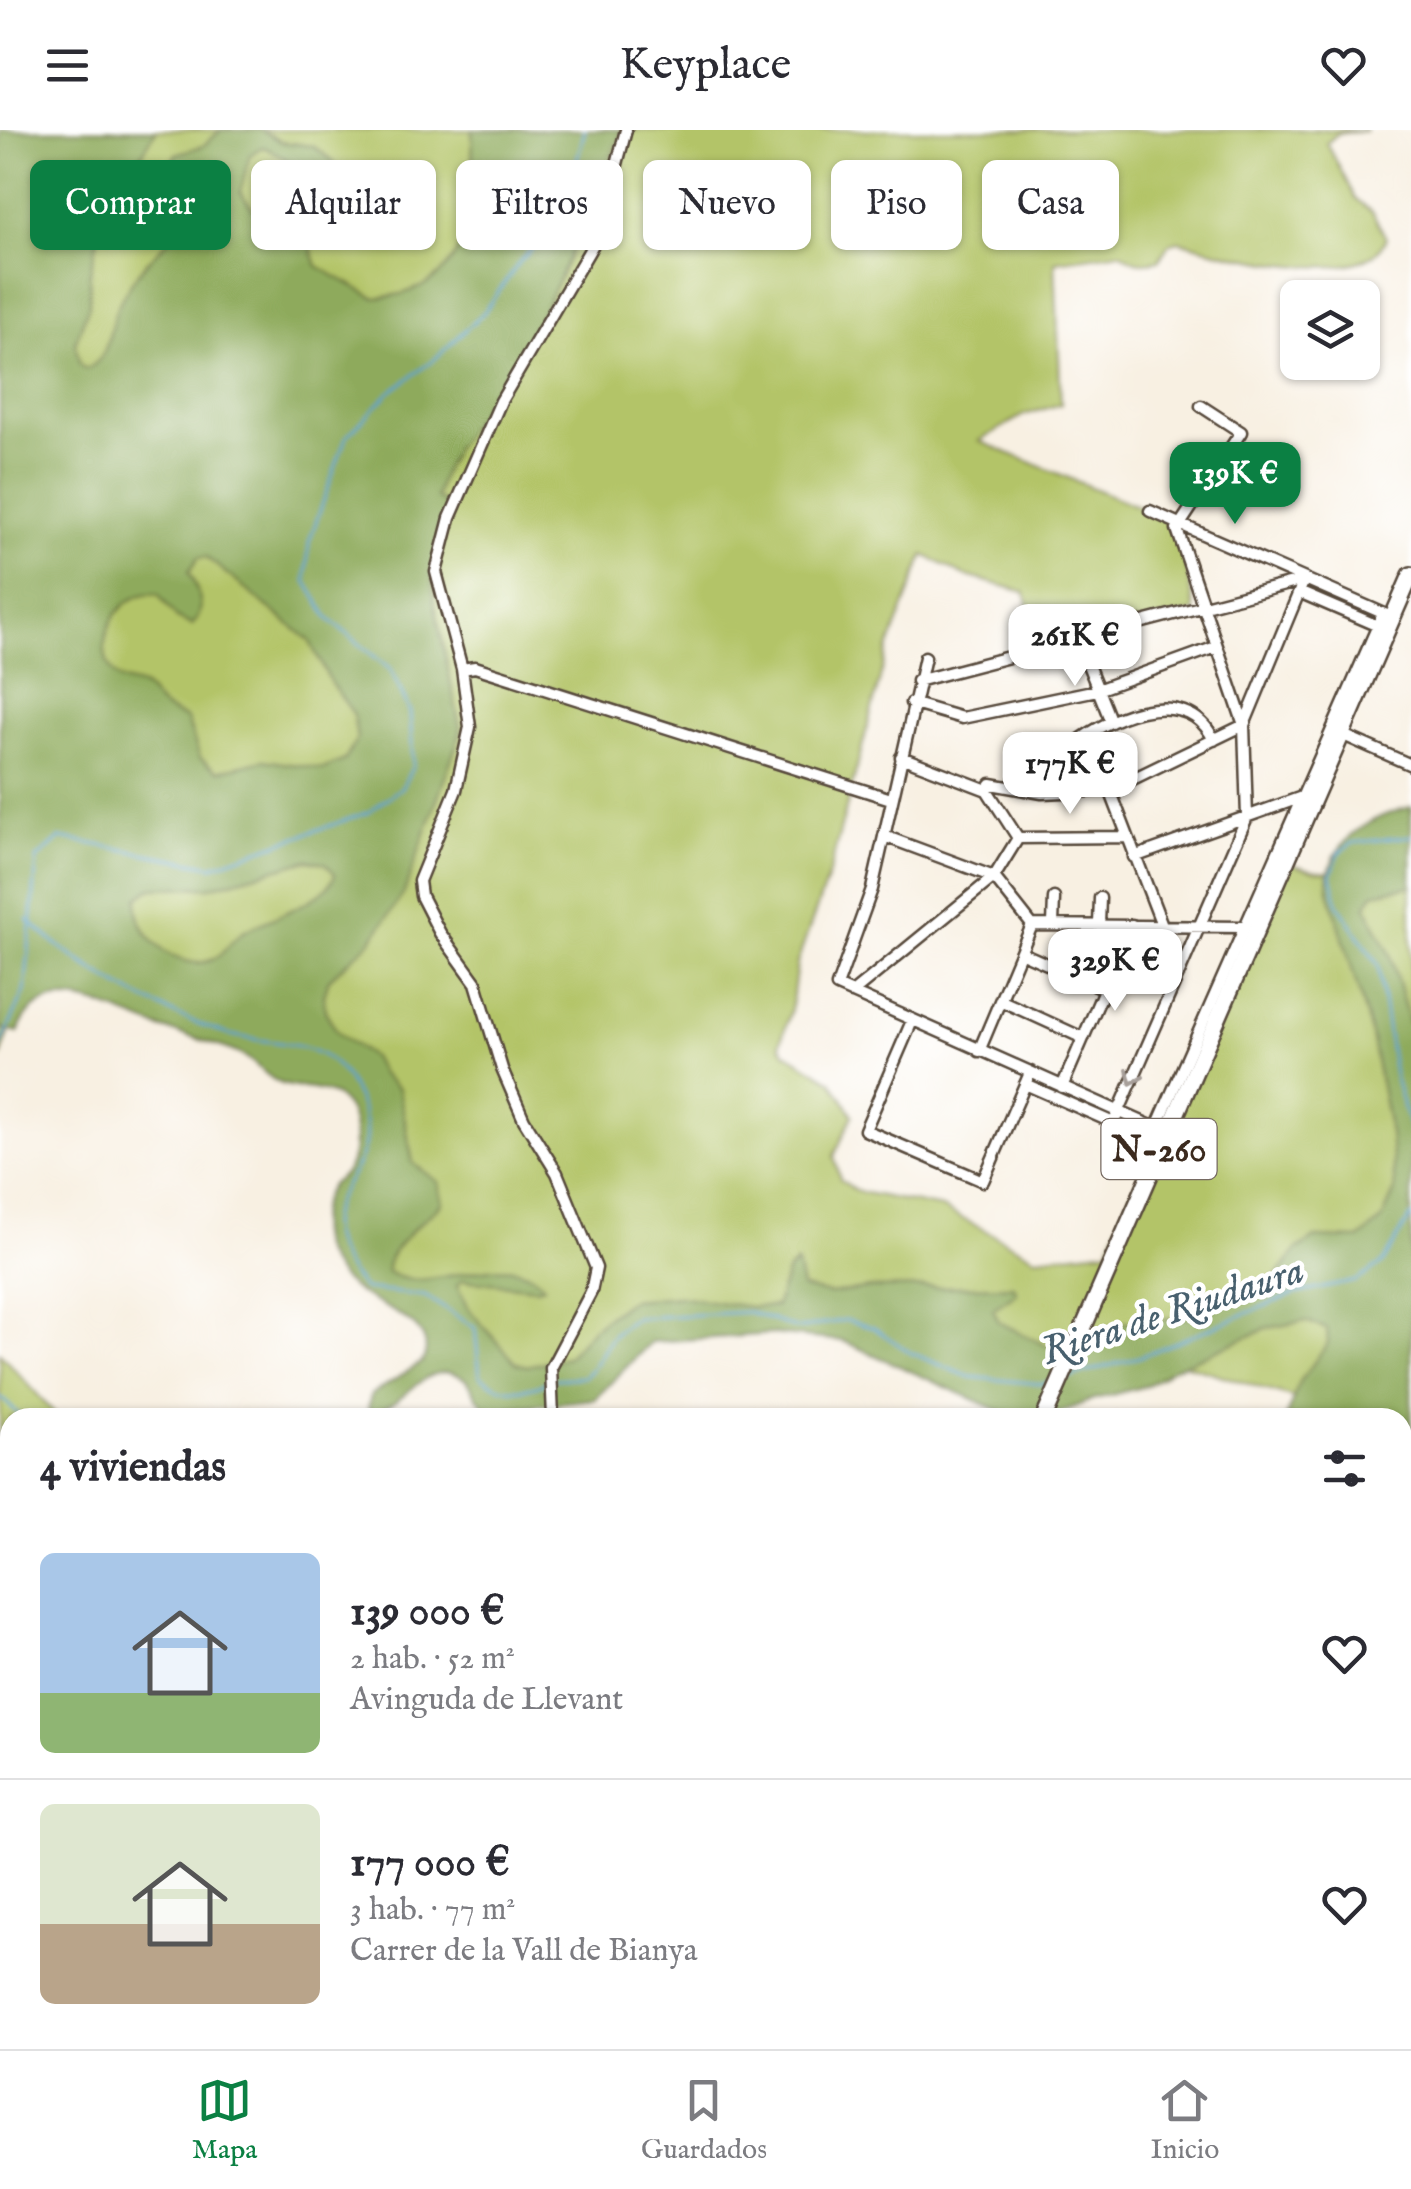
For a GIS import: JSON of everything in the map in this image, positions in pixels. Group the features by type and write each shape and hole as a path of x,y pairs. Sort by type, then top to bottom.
{"main road":[{"name":"N-260","path":"1048,1408 1153,1137 1342,734 1385,619 1411,576"}],"street":[{"path":"553,1408 551,1368 591,1292 596,1268 557,1173 524,1120 502,1069 476,982 440,933 421,896 419,881 466,759 470,727 462,669 436,572 450,518 501,402 598,236 626,130"},
{"path":"1116,1117 1246,817 1244,725 1202,610 1178,524 1241,432 1201,406"},
{"path":"1150,511 1385,619"},
{"path":"987,790 990,784 997,784 1042,793 1110,790 1244,725 1304,580"},
{"path":"917,682 1202,610 1304,580"},
{"path":"1299,592 1385,619"},
{"path":"1028,1078 1062,1087 1153,1137 1385,619"},
{"path":"1078,640 1111,722"},
{"path":"911,703 962,718 1097,690 1216,647"},
{"path":"924,658 872,889 838,986 1116,1117"},
{"path":"462,669 476,667 891,798"},
{"path":"1042,793 1067,750 1111,722 1158,708 1193,718 1214,740"},
{"path":"1342,734 1411,765"},
{"path":"901,756 987,790 1018,838"},
{"path":"1110,790 1162,925"},
{"path":"1134,857 1302,797"},
{"path":"884,836 994,877 1032,925"},
{"path":"1018,838 1127,838"},
{"path":"852,993 994,877 1018,838"},
{"path":"1054,898 1054,924"},
{"path":"1099,924 1100,898"},
{"path":"1032,925 1244,927"},
{"path":"979,1051 1032,925"},
{"path":"1062,1087 1132,925"},
{"path":"1022,953 1104,990"},
{"path":"1002,1001 1083,1038"},
{"path":"912,1021 865,1130 983,1180 1028,1078"}],"green space":[{"path":"0,130 1367,130 1337,134 1327,143 1355,198 1373,213 1386,238 1373,255 1351,264 1291,265 1178,241 1169,244 1159,260 1153,261 1134,260 1121,252 1055,261 1061,404 1024,415 979,441 1178,523 1195,612 1038,643 1025,592 963,575 924,555 887,652 829,874 797,963 791,1010 780,1044 785,1052 832,1081 853,1115 834,1156 840,1179 856,1191 942,1208 1036,1257 1112,1249 1109,1246 1241,941 1289,863 1326,872 1340,870 1367,859 1411,830 1411,1408 1326,1408 1165,1358 909,1351 699,1314 551,1389 384,1292 375,1113 64,953 10,1030 0,1059"},
{"path":"0,130 156,130 139,160 30,160 30,250 95,250 89,305 75,343 80,365 86,369 104,351 117,308 129,285 158,250 231,250 231,160 173,160 176,154 203,146 221,130 261,130 282,142 313,146 332,160 286,160 262,147 250,155 240,192 251,206 251,250 312,250 317,266 375,298 408,292 433,279 457,250 572,250 512,367 457,445 441,479 436,498 450,505 432,571 434,601 461,732 404,893 371,941 329,979 324,996 325,1011 338,1033 372,1057 381,1074 399,1089 413,1163 438,1182 442,1203 400,1244 388,1262 387,1271 423,1280 488,1269 509,1268 528,1273 544,1286 462,1280 457,1286 467,1307 516,1363 527,1366 567,1357 593,1328 630,1300 679,1296 750,1307 776,1306 788,1270 797,1263 802,1288 830,1294 871,1288 1014,1286 1017,1293 993,1309 999,1322 1047,1346 1122,1323 1198,1316 1270,1285 1297,1250 1315,1238 1359,1239 1382,1220 1395,1190 1390,1133 1370,1030 1328,887 1330,871 1343,844 1366,824 1411,807 1411,886 1374,893 1366,906 1390,954 1411,1030 1411,1408 1289,1408 1299,1383 1328,1343 1327,1329 1306,1321 1268,1328 1174,1368 1146,1386 1072,1408 993,1408 843,1341 774,1334 651,1342 595,1399 488,1408 465,1379 447,1372 423,1380 391,1405 368,1408 371,1395 422,1362 426,1349 416,1328 353,1288 323,1251 319,1226 323,1201 331,1185 346,1172 353,1155 353,1127 344,1104 322,1091 280,1083 234,1051 100,1005 60,999 43,1003 28,1014 18,1033 0,1028","holes":["206,557 309,640 332,685 353,713 357,739 345,760 323,769 263,760 218,771 200,758 187,719 162,706 145,688 114,674 107,661 107,633 121,609 144,594 158,594 177,618 192,625 201,606 189,572 198,558","308,860 325,863 335,874 330,884 310,900 240,934 209,961 196,963 170,955 149,936 138,911 138,898 151,888 210,887"]},
{"path":"472,130 622,130 610,160 472,160"},
{"path":"0,1353 50,1408 0,1408"}],"waterway":[{"path":"0,1047 25,991 37,859 60,838 213,866 369,812 402,787 413,766 410,712 391,670 329,619 306,581 309,542 346,437 389,393 436,358 484,312 521,260 548,233 565,203 585,130"},
{"name":"Riera de Riudaura","path":"1411,836 1352,843 1339,853 1331,875 1338,904 1378,965 1394,1075 1411,1133"},
{"name":"Riera de Riudaura","path":"28,920 95,972 171,1012 224,1033 308,1049 336,1065 363,1114 365,1142 335,1204 331,1227 339,1254 364,1289 425,1296 475,1328 480,1376 489,1382 513,1390 548,1382"},
{"name":"Riera de Riudaura","path":"1067,1378 1139,1357 1294,1294 1356,1281 1383,1263 1411,1216"},
{"name":"Riera de Riudaura","path":"555,1379 584,1377 616,1332 636,1318 749,1312 798,1329 845,1320 874,1328 911,1353 970,1377 1042,1384 1054,1381"},
{"path":"0,1397 12,1408"}]}
